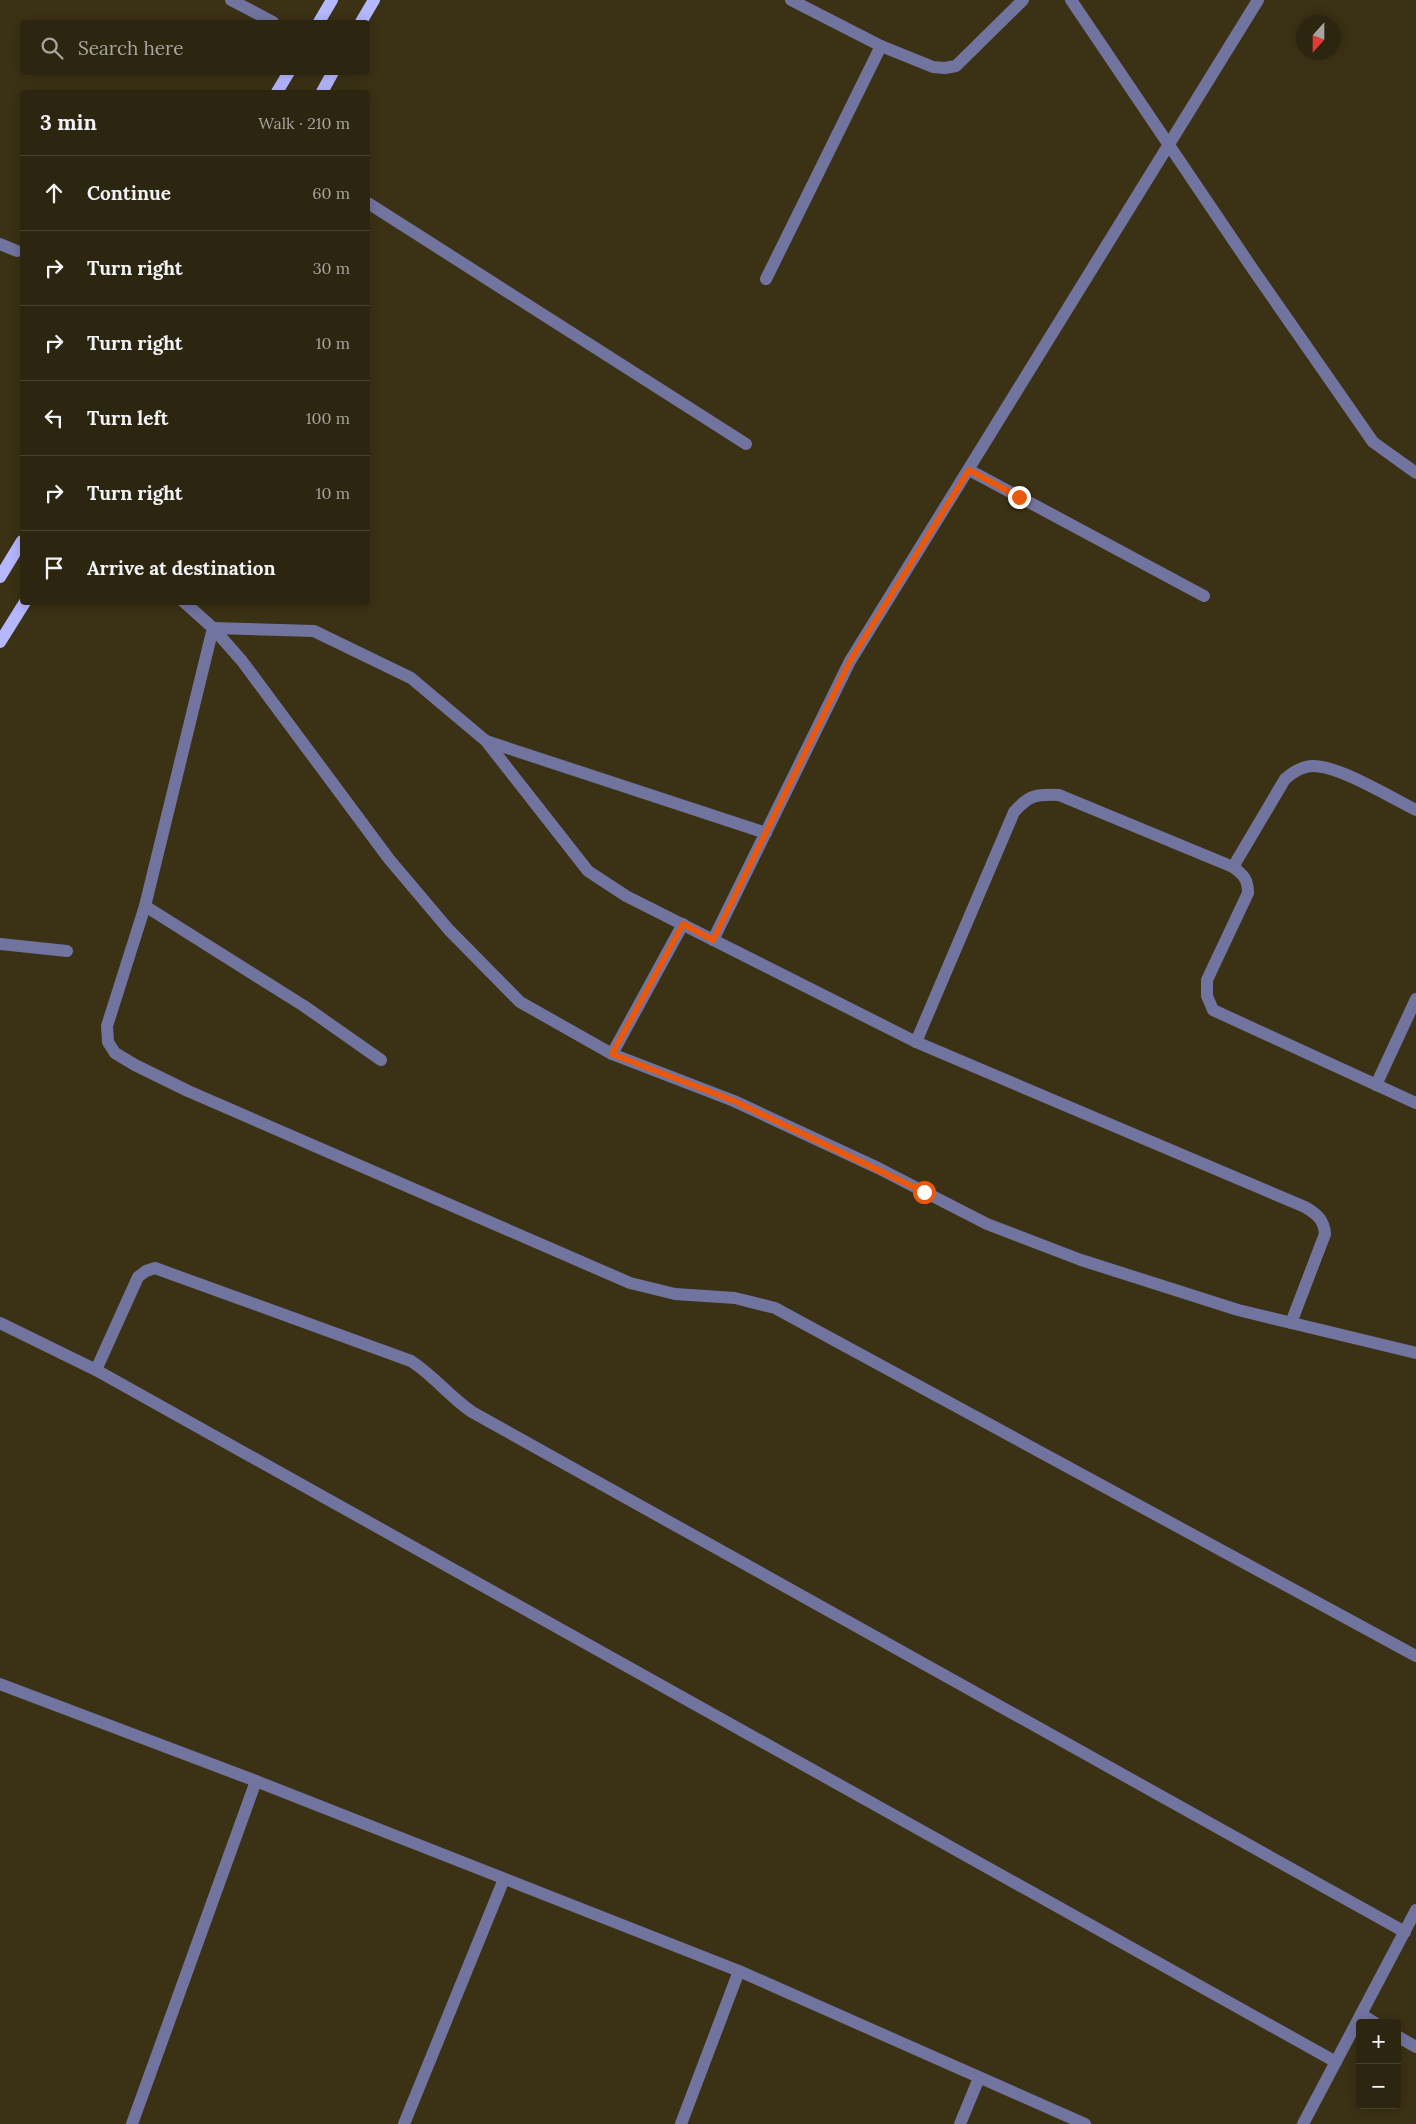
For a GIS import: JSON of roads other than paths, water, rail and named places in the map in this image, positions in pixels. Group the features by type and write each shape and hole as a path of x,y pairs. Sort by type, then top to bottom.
{"main road":[{"path":"320,20 332,0"},
{"path":"362,20 374,0"},
{"path":"278,90 287,75"},
{"path":"323,90 331,75"},
{"path":"0,578 20,544"},
{"path":"0,642 23,605"}],"street":[{"path":"231,0 269,20"},
{"path":"791,0 882,46 932,67 946,68 956,66 1023,0"},
{"path":"1071,0 1373,442 1416,473"},
{"path":"713,940 850,661 1258,0"},
{"path":"766,280 882,46"},
{"path":"370,204 746,444"},
{"path":"0,244 18,251"},
{"path":"969,470 1204,596"},
{"path":"187,605 213,628 242,661 389,859 449,930 520,1002 612,1054 734,1101 878,1168 987,1224 1081,1260 1238,1310 1416,1354"},
{"path":"213,628 314,631 411,678 486,740 588,871 626,896 916,1042 1306,1207 1318,1215 1324,1225 1325,1234 1291,1323"},
{"path":"213,628 145,906 107,1026 108,1042 116,1053 188,1091 630,1283 675,1294 735,1298 775,1308 1416,1656"},
{"path":"486,740 766,833"},
{"path":"1233,867 1285,779 1296,770 1312,766 1334,770 1416,810"},
{"path":"916,1042 1014,812 1026,799 1042,794 1059,794 1233,867 1243,874 1248,882 1248,894 1207,980 1207,996 1213,1010 1416,1103"},
{"path":"145,906 304,1006 381,1060"},
{"path":"612,1054 683,924"},
{"path":"0,944 67,951"},
{"path":"1376,1084 1416,999"},
{"path":"96,1370 138,1277 146,1271 155,1268 410,1361 425,1370 453,1399 472,1412 1405,1932"},
{"path":"0,1323 96,1370 1336,2062"},
{"path":"0,1684 256,1781 739,1972 1085,2124"},
{"path":"132,2124 256,1781"},
{"path":"404,2124 504,1878"},
{"path":"1303,2124 1416,1910"},
{"path":"681,2124 739,1972"},
{"path":"1361,2014 1369,2019"},
{"path":"1401,2038 1416,2047"},
{"path":"960,2124 979,2078"}]}
